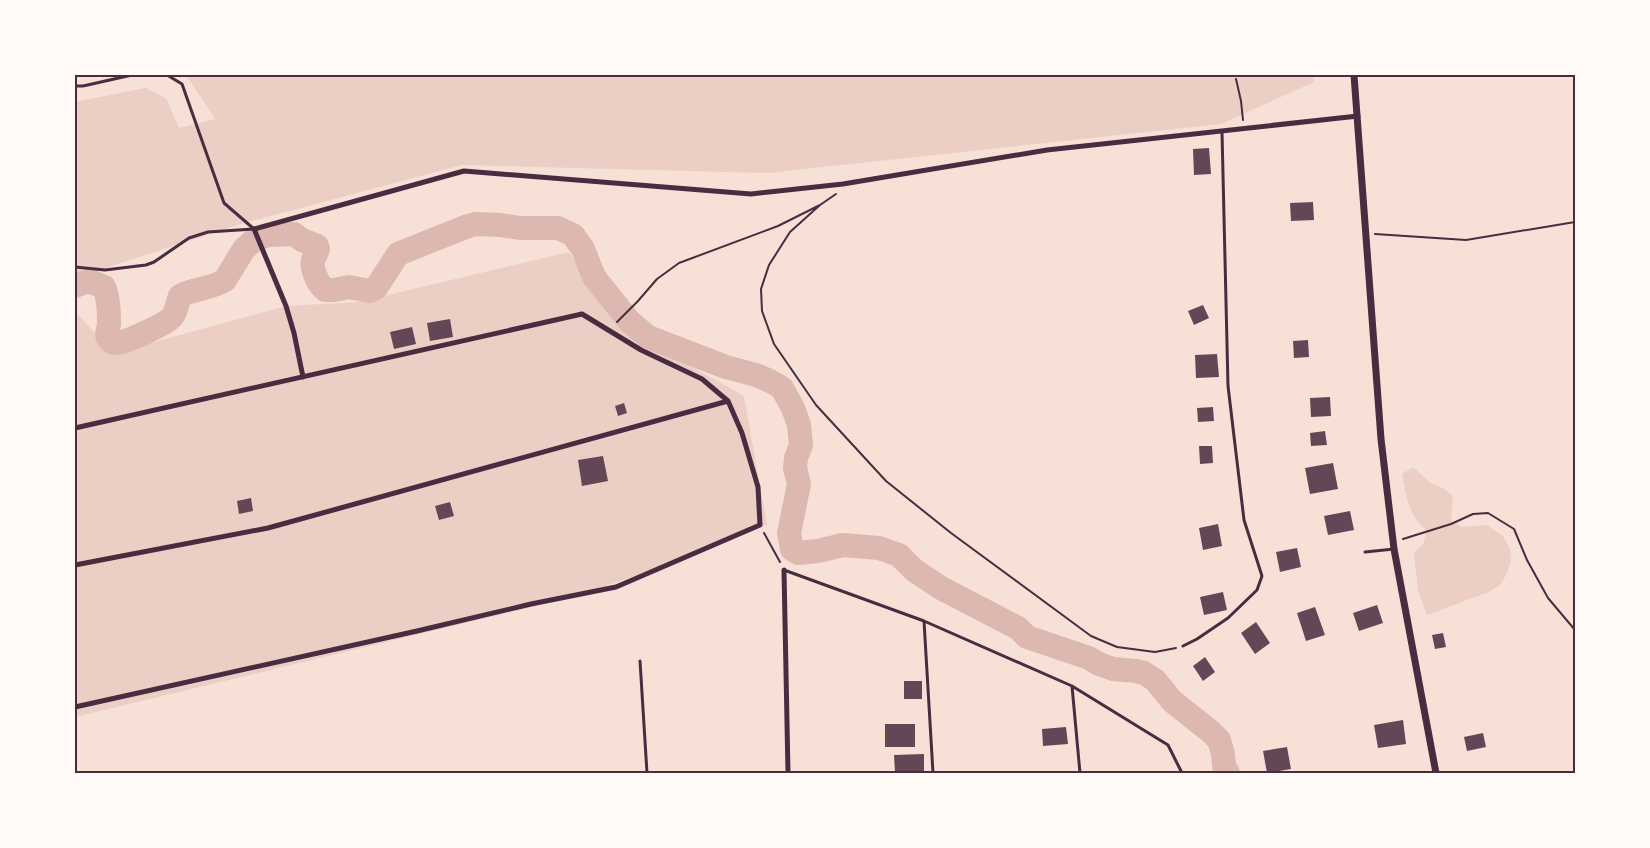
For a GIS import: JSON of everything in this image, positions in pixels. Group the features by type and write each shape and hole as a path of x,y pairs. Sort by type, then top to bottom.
{"street":[{"path":"1354,75 1382,439 1393,547 1436,773"},
{"path":"303,377 286,306 254,229 464,171 752,194 843,184 1047,150 1358,116"},
{"path":"75,428 582,314 641,350 702,379 728,401 742,433 758,488 760,525 616,587 531,604 75,707"},
{"path":"75,566 268,528 728,401"},
{"path":"784,570 788,773"}],"lane":[{"path":"75,86 132,75"},
{"path":"167,75 182,84 224,203 254,229"},
{"path":"1184,646 1228,618 1257,590 1262,576 1244,520 1228,386 1222,131"},
{"path":"75,267 105,270 146,265 189,238 208,232 254,229"},
{"path":"1365,552 1393,547"},
{"path":"784,570 924,621 1072,686 1168,745 1182,773"},
{"path":"924,621 933,773"},
{"path":"640,661 647,773"},
{"path":"1072,686 1080,773"}],"path":[{"path":"1236,79 1244,129"},
{"path":"617,322 657,279 679,263 778,226 837,194"},
{"path":"820,205 790,232 769,265 761,289 762,311 774,344 816,405 886,481 951,533 1091,636 1117,647 1155,652 1184,646"},
{"path":"1366,234 1466,240 1575,222"},
{"path":"1393,547 1401,540 1451,524 1473,514 1488,513 1514,530 1548,598 1575,630"},
{"path":"760,525 784,570"}],"shaded area":[{"path":"184,75 1313,75 1314,82 1221,124 768,173 462,165 241,224 75,278 75,102 145,88 166,98 179,128 215,119"},
{"path":"569,252 620,326 744,396 767,525 621,581 561,600 75,717 75,311 113,353 286,306 358,302"},
{"path":"1413,467 1432,484 1443,488 1453,496 1451,521 1462,527 1487,525 1503,536 1510,548 1511,561 1501,584 1491,591 1427,615 1418,591 1414,553 1423,544 1427,531 1415,518 1407,498 1402,474"}],"building":[{"path":"1209,148 1211,174 1194,175 1193,149"},
{"path":"1313,202 1314,220 1291,221 1290,203"},
{"path":"1203,305 1209,318 1194,325 1188,311"},
{"path":"450,319 453,337 430,341 427,323"},
{"path":"412,327 416,344 394,349 390,332"},
{"path":"1308,340 1309,357 1294,358 1293,341"},
{"path":"1217,354 1219,377 1196,378 1195,355"},
{"path":"1330,397 1331,416 1311,417 1310,398"},
{"path":"624,403 627,413 618,416 615,406"},
{"path":"1213,407 1214,421 1198,422 1197,408"},
{"path":"1325,431 1327,445 1311,446 1310,433"},
{"path":"1199,446 1212,446 1213,463 1200,464"},
{"path":"603,456 608,481 582,486 578,460"},
{"path":"1333,463 1338,489 1310,494 1305,468"},
{"path":"251,498 253,511 239,514 237,501"},
{"path":"450,502 454,516 439,520 435,506"},
{"path":"1350,511 1354,530 1328,535 1324,516"},
{"path":"1218,524 1222,546 1203,550 1199,528"},
{"path":"1297,548 1301,567 1280,572 1276,552"},
{"path":"1223,592 1227,610 1204,615 1200,597"},
{"path":"1377,605 1383,623 1359,631 1353,613"},
{"path":"1315,607 1325,635 1306,641 1297,613"},
{"path":"1256,622 1270,643 1255,654 1241,633"},
{"path":"1443,633 1446,647 1435,649 1432,635"},
{"path":"1205,657 1215,672 1203,681 1193,666"},
{"path":"904,681 922,681 922,699 904,699"},
{"path":"1403,720 1406,744 1378,748 1374,725"},
{"path":"885,724 915,724 915,747 885,747"},
{"path":"1066,727 1068,744 1043,746 1042,729"},
{"path":"1483,733 1486,747 1467,751 1464,737"},
{"path":"1287,747 1291,769 1267,773 1263,751"},
{"path":"924,754 924,773 895,773 894,755"}],"waterway":[{"path":"262,237 294,234 317,246 313,268 325,290 349,287 370,291 376,288 398,254 475,224 520,228 558,228 573,235 583,249 594,277 630,322 648,337 726,367 756,375 782,388 799,425 801,445 795,468 799,484 789,533 792,549 798,553 843,545 879,548 899,555 914,570 941,588 1018,628 1027,637 1089,658 1113,669 1144,673 1155,680 1172,701 1219,740 1224,766 1228,773"},
{"path":"75,286 89,281 104,287 109,310 107,337 113,342 121,342 145,333 172,317 180,296 225,280 244,249 253,241"}]}
